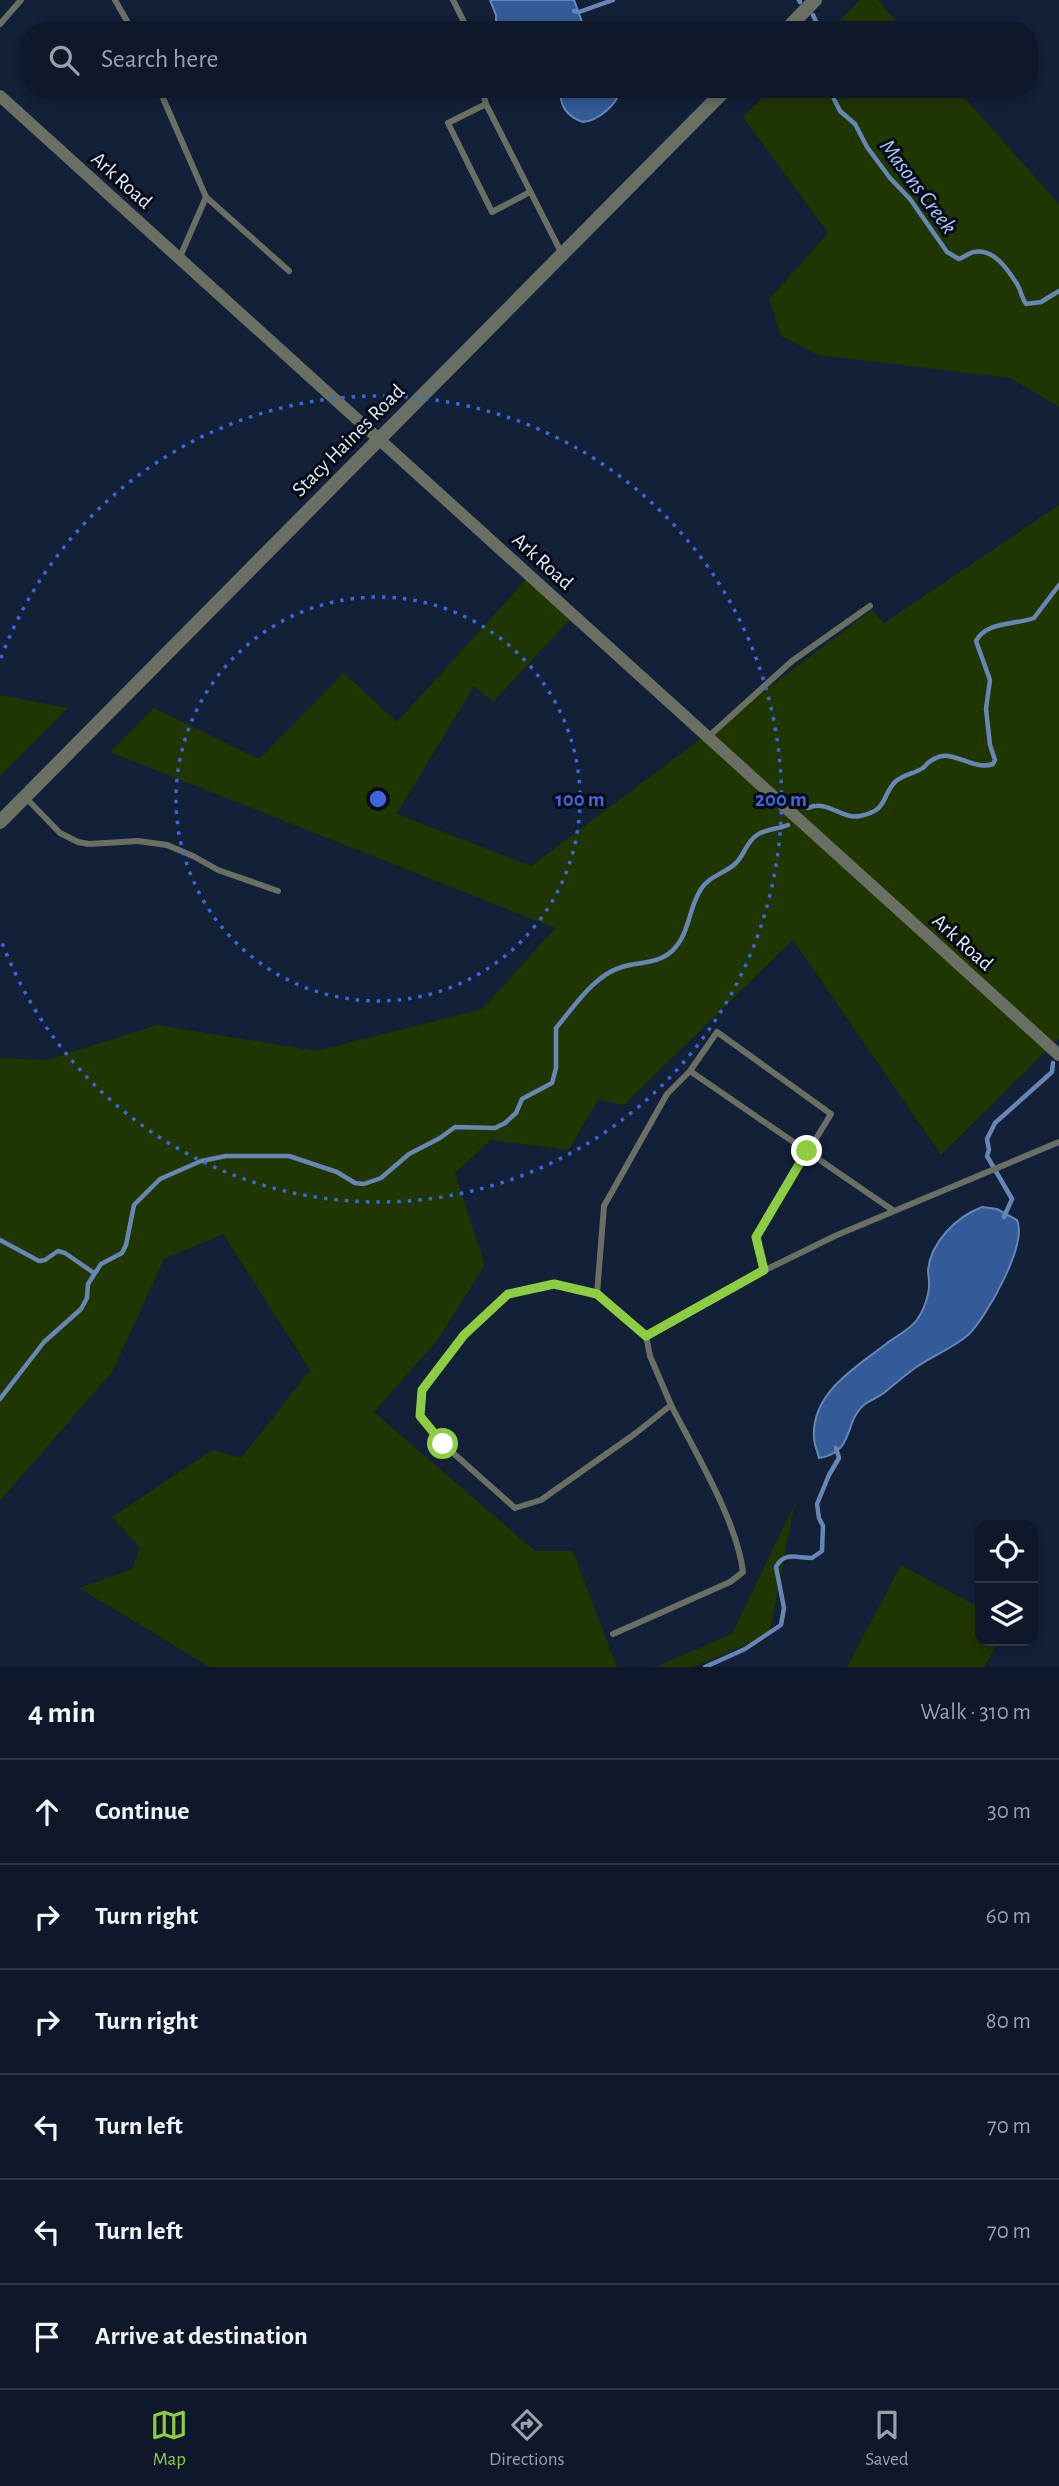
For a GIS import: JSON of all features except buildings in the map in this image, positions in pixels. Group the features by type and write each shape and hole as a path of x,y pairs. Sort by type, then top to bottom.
{"street":[{"path":"794,21 815,0"},
{"name":"Ark Road","path":"0,96 1059,1055"},
{"name":"Stacy Haines Road","path":"0,821 717,98"}],"lane":[{"path":"0,23 22,0"},
{"path":"115,0 127,21"},
{"path":"453,0 464,21"},
{"path":"163,98 206,197 289,271"},
{"path":"484,98 562,255"},
{"path":"486,104 448,123 492,212 530,192"},
{"path":"179,258 206,197"},
{"path":"708,737 792,661 870,606"},
{"path":"25,797 60,833 69,838 89,844 138,841 166,845 218,870 278,891"},
{"path":"597,1294 604,1206 667,1094 690,1071 717,1032 831,1114 756,1237 764,1270"},
{"path":"690,1071 894,1211"},
{"path":"646,1336 764,1270 837,1235 1059,1142"},
{"path":"612,1633 730,1582 743,1572 742,1559 720,1502 671,1405 650,1356 646,1336 597,1294 554,1284 508,1294 464,1335 422,1390 420,1416 443,1444 515,1508 541,1500 671,1405"}],"green space":[{"path":"860,0 878,0 896,21 839,21"},
{"path":"762,98 965,98 1059,204 1059,407 1010,378 818,355 781,336 769,299 828,233 743,117"},
{"path":"1059,505 1059,1038 941,1155 793,940 624,1105 598,1100 569,1150 491,1140 455,1173 485,1265 437,1341 374,1412 535,1551 573,1551 617,1667 210,1667 79,1588 132,1569 140,1548 112,1517 212,1450 241,1458 310,1370 223,1234 164,1259 113,1371 0,1501 0,1058 47,1060 157,1025 316,1051 482,1009 555,928 110,752 154,708 259,759 344,673 397,722 530,575 575,614 493,702 474,686 397,814 531,866 872,610 884,623"},
{"path":"0,695 68,708 0,776"},
{"path":"795,1503 769,1635 693,1667 655,1667 732,1634"},
{"path":"901,1565 975,1605 975,1646 996,1646 984,1667 847,1667"}],"water":[{"path":"490,0 574,0 582,21 496,21"},
{"path":"617,98 595,119 583,122 565,110 561,100"},
{"path":"982,1207 997,1209 1017,1220 1019,1231 1011,1262 985,1313 962,1340 918,1366 884,1393 865,1404 858,1411 839,1449 831,1455 819,1458 814,1441 815,1422 827,1395 849,1372 916,1321 927,1296 928,1270 934,1250 954,1224"}],"waterway":[{"path":"574,11 579,12 613,0"},
{"name":"Masons Creek","path":"813,15 816,21"},
{"name":"Masons Creek","path":"834,98 840,111 855,124 867,147 910,199 947,252 959,259 974,252 988,253 1005,267 1026,304 1041,302 1059,291"},
{"name":"Masons Creek","path":"808,808 822,806 847,815 860,816 880,807 897,780 923,768 936,758 950,756 978,765 993,764 995,760 990,745 986,709 990,680 976,641 994,627 1034,618 1059,585"},
{"name":"Masons Creek","path":"0,1399 44,1342 81,1309 87,1298 88,1284 101,1264 122,1253 134,1205 160,1179 201,1161 226,1156 289,1156 337,1172 355,1183 364,1184 381,1178 409,1154 455,1127 495,1128 505,1123 516,1113 522,1099 552,1083 556,1068 556,1028 585,993 612,971 654,961 672,951 686,929 704,885 735,864 757,835 788,825"},
{"path":"1004,1217 1012,1199 987,1156 987,1139 995,1123 1052,1072 1053,1063"},
{"path":"0,1240 39,1261 58,1251 65,1253 94,1273"},
{"path":"705,1667 745,1649 781,1625 784,1608 776,1567 787,1557 812,1558 822,1551 823,1526 817,1504 839,1458 836,1448"}],"route":[{"path":"443,1444 420,1416 422,1390 464,1335 508,1294 554,1284 597,1294 646,1336 764,1270 756,1237 807,1151"}]}
